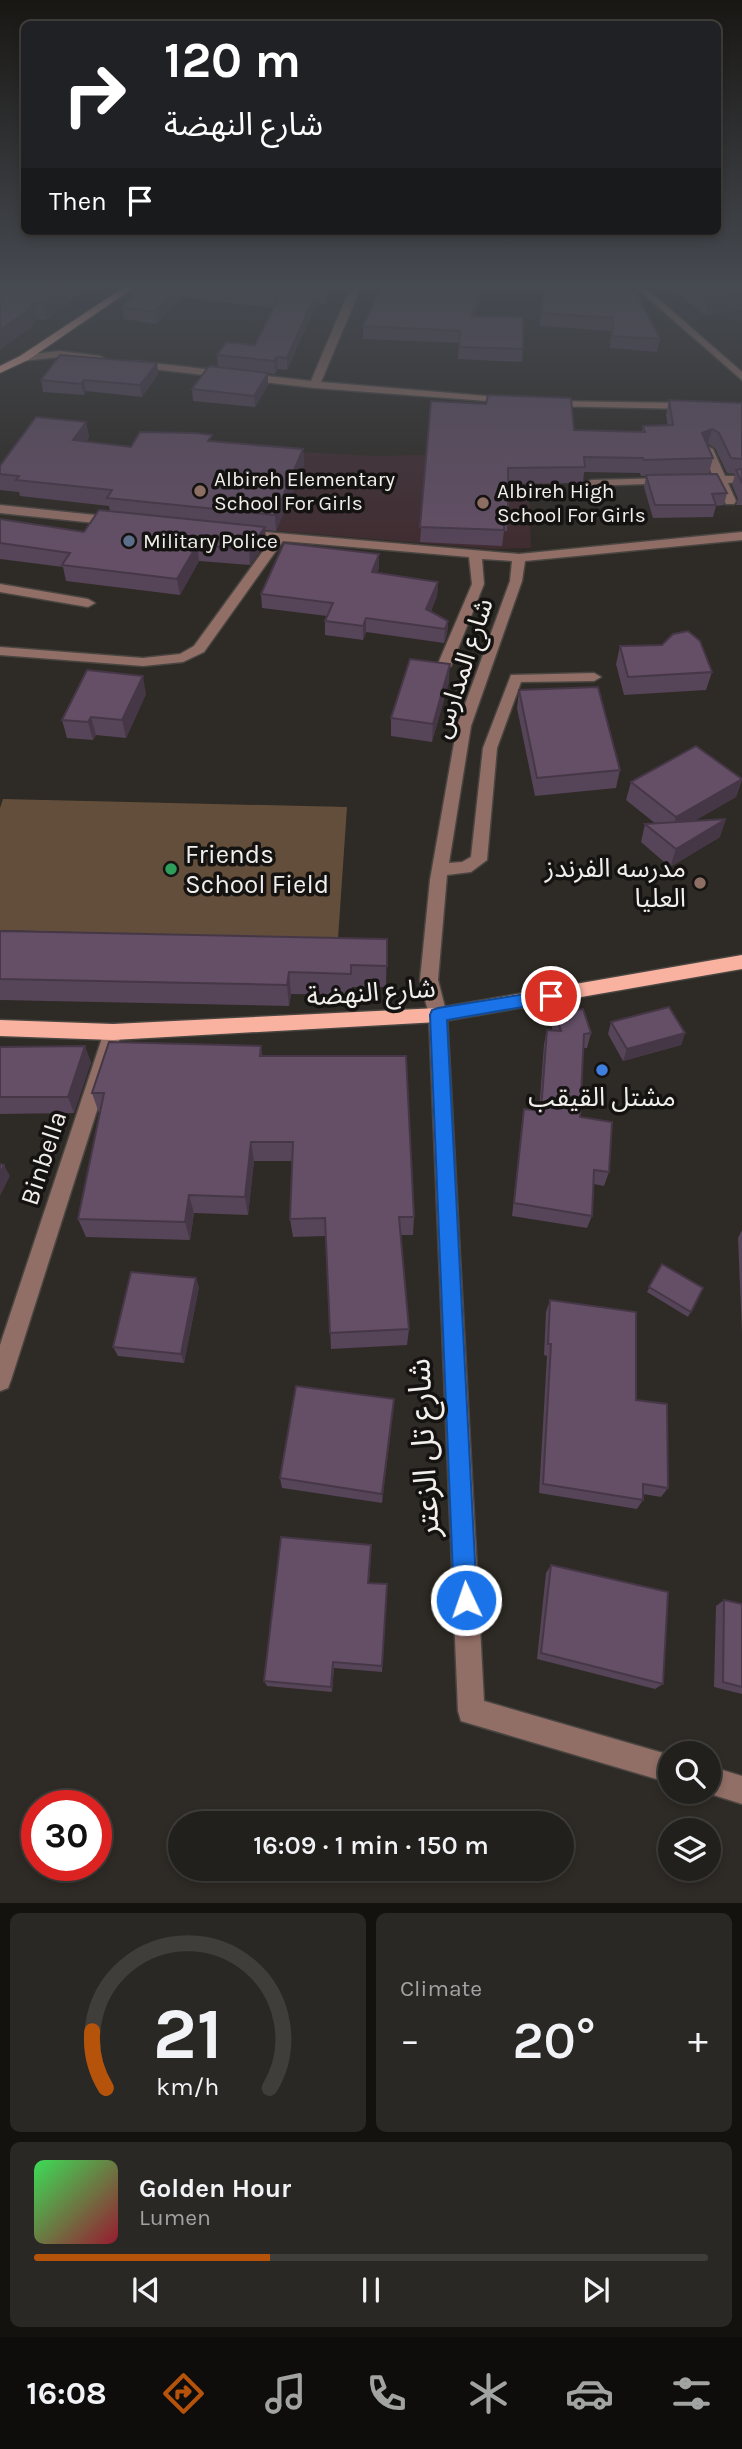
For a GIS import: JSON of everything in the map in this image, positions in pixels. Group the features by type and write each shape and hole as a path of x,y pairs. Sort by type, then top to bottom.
{"main road":[{"name":"شارع النهضة","path":"0,1028 113,1032 438,1015 742,962"}],"street":[{"path":"211,373 315,385 518,401"},
{"path":"315,385 320,373"},
{"path":"544,403 701,406"},
{"path":"707,449 730,501"},
{"path":"591,483 742,479"},
{"path":"0,509 133,523"},
{"path":"226,533 519,558 742,536"},
{"path":"0,651 144,662 183,658 200,649 279,538"},
{"path":"444,666 478,584 475,554"},
{"name":"شارع المدارس","path":"438,1015 429,980 440,869 464,726 516,581 519,558"},
{"path":"0,588 88,603"},
{"path":"440,869 465,868 478,860 490,748 516,678 594,677"},
{"name":"شارع تل الزعتر","path":"438,1015 471,1711 658,1766"},
{"name":"Binbella","path":"0,1380 113,1032"},
{"path":"721,1784 742,1790"}],"shaded area":[{"path":"201,447 373,456 528,453 531,548 492,549 160,521"},
{"name":"Friends School Field","path":"3,799 347,807 338,939 0,930 0,808"}],"building":[{"path":"46,373 149,373 140,385 84,380 81,384 41,380"},
{"path":"204,373 268,373 254,396 192,389"},
{"path":"488,395 571,398 574,430 645,432 643,426 673,425 669,400 742,403 742,459 731,458 719,433 712,429 702,433 713,458 644,460 584,457 585,467 508,468 508,515 504,515 504,530 420,527 431,401 486,404"},
{"path":"36,417 86,422 73,440 131,447 140,432 194,433 212,435 208,441 303,449 275,515 107,498 112,490 16,480 19,476 0,474 0,466"},
{"path":"742,469 742,483 736,470"},
{"path":"717,474 727,493 712,494 716,505 655,505 646,475"},
{"path":"99,510 265,527 249,549 197,545 177,579 62,565 70,553 0,543 0,519 84,532"},
{"path":"284,543 379,554 372,572 438,582 426,609 448,621 445,629 366,618 363,626 325,621 333,603 261,594"},
{"path":"688,631 700,641 712,672 628,677 620,646 662,645 673,634"},
{"path":"410,659 450,664 433,724 391,718"},
{"path":"87,670 143,676 122,720 91,717 88,722 62,720"},
{"path":"598,687 620,770 537,778 519,690"},
{"path":"696,746 742,779 676,817 631,782"},
{"path":"726,819 676,849 645,824"},
{"path":"0,931 387,939 387,966 351,965 351,974 289,972 287,985 0,979"},
{"path":"669,1007 685,1033 627,1049 611,1022"},
{"path":"583,1009 591,1033 584,1034 580,1117 612,1122 609,1172 594,1170 592,1216 514,1203 524,1109 541,1111 547,1030 561,1031 555,1013"},
{"path":"109,1042 261,1046 260,1056 406,1056 414,1217 399,1217 409,1329 330,1333 325,1218 290,1219 293,1142 251,1142 245,1197 189,1195 185,1222 78,1219 104,1093 92,1093"},
{"path":"85,1046 68,1097 0,1097 0,1047"},
{"path":"662,1264 703,1288 691,1312 649,1287"},
{"path":"131,1272 196,1278 181,1354 113,1347"},
{"path":"550,1300 636,1312 636,1400 667,1404 668,1488 643,1484 643,1500 543,1484 551,1344 548,1344"},
{"path":"296,1386 394,1399 382,1494 280,1478"},
{"path":"281,1537 371,1545 368,1583 387,1584 382,1666 333,1662 331,1687 264,1681"},
{"path":"551,1565 668,1592 663,1684 541,1653"},
{"path":"724,1600 742,1604 742,1687 723,1682"}],"place":[{"name":"Albireh Elementary School For Girls","path":"200,491"},
{"name":"Albireh High School For Girls","path":"483,503"},
{"name":"Military Police","path":"129,541"},
{"name":"Friends School Field","path":"171,869"},
{"name":"مدرسه الفرندز العليا","path":"700,883"},
{"name":"مشتل القيقب","path":"602,1070"}],"route":[{"path":"466,1600 438,1015 551,996"}]}
